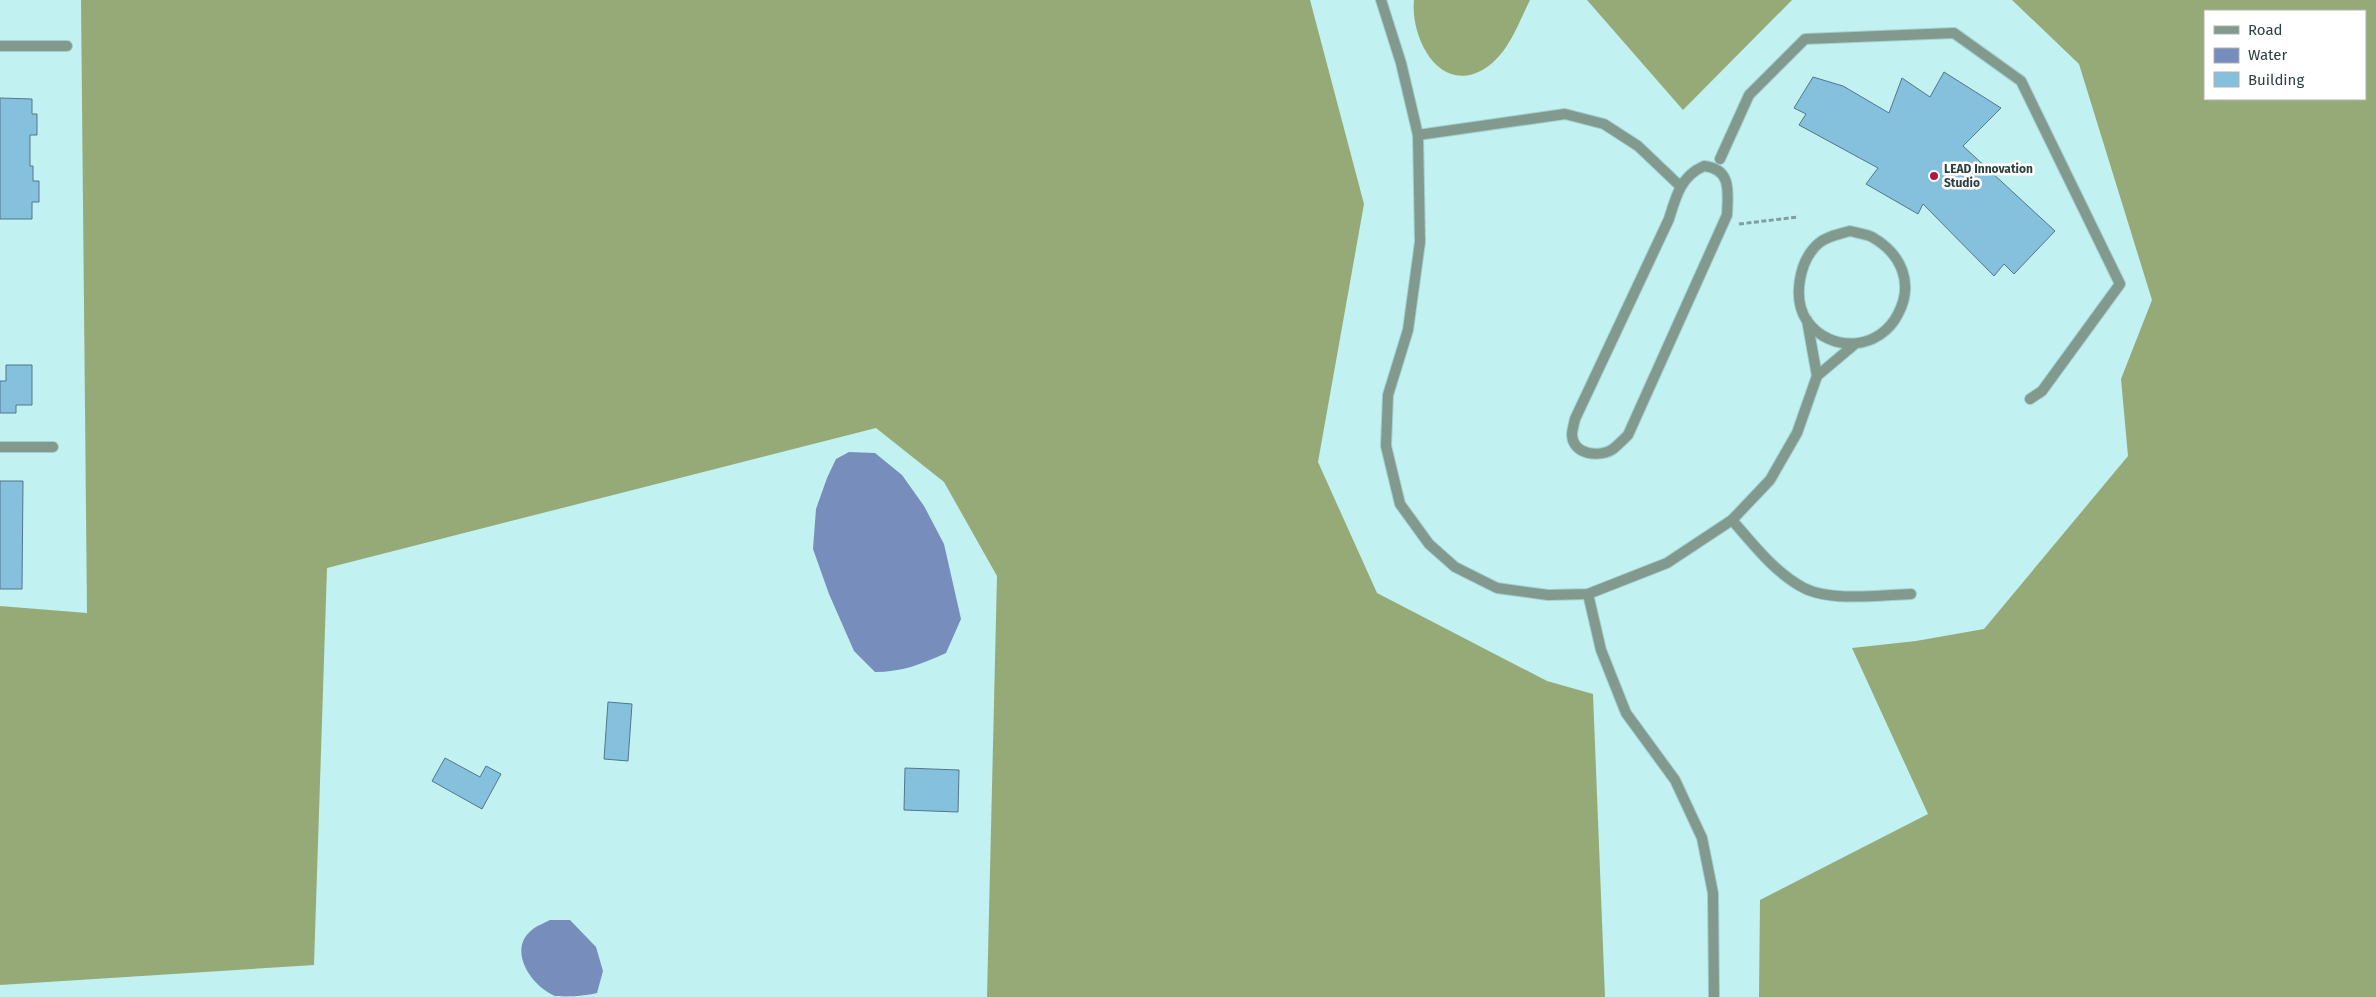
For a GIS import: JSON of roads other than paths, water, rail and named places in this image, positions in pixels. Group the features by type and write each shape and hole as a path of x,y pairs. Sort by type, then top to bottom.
{"street":[{"path":"1381,0 1401,63 1418,135 1420,242 1408,330 1388,395 1386,446 1400,504 1429,544 1455,567 1497,588 1548,595 1588,594 1667,563 1732,520 1770,480 1797,433 1817,376 1807,320 1800,301 1800,280 1806,260 1819,243 1835,235 1850,231 1871,236 1896,258 1906,277 1904,302 1887,330 1873,340 1855,344 1838,342 1823,335 1807,320"},
{"path":"1720,159 1749,95 1805,39 1954,32 2021,81 2120,284 2042,391 2030,398"},
{"path":"0,46 68,46"},
{"path":"1418,135 1565,114 1604,124 1638,146 1680,186"},
{"path":"1704,166 1716,167 1724,175 1728,193 1727,214 1628,435 1612,450 1598,454 1586,454 1576,446 1572,436 1575,419 1669,218 1680,186 1693,170 1704,166"},
{"path":"1817,376 1855,344"},
{"path":"0,447 53,447"},
{"path":"1732,520 1779,571 1805,588 1821,593 1845,595 1911,594"},
{"path":"1588,594 1601,650 1626,713 1674,780 1702,838 1713,892 1714,997"}],"water":[{"path":"849,452 875,453 902,475 924,506 944,544 961,619 946,653 912,667 894,671 875,672 854,651 829,594 813,549 816,509 827,478 836,459"},
{"path":"550,920 570,920 596,947 603,971 597,993 555,996 546,991 530,976 522,956 522,946 525,937 537,926"}],"place":[{"name":"LEAD Innovation Studio","path":"1934,176"}]}
